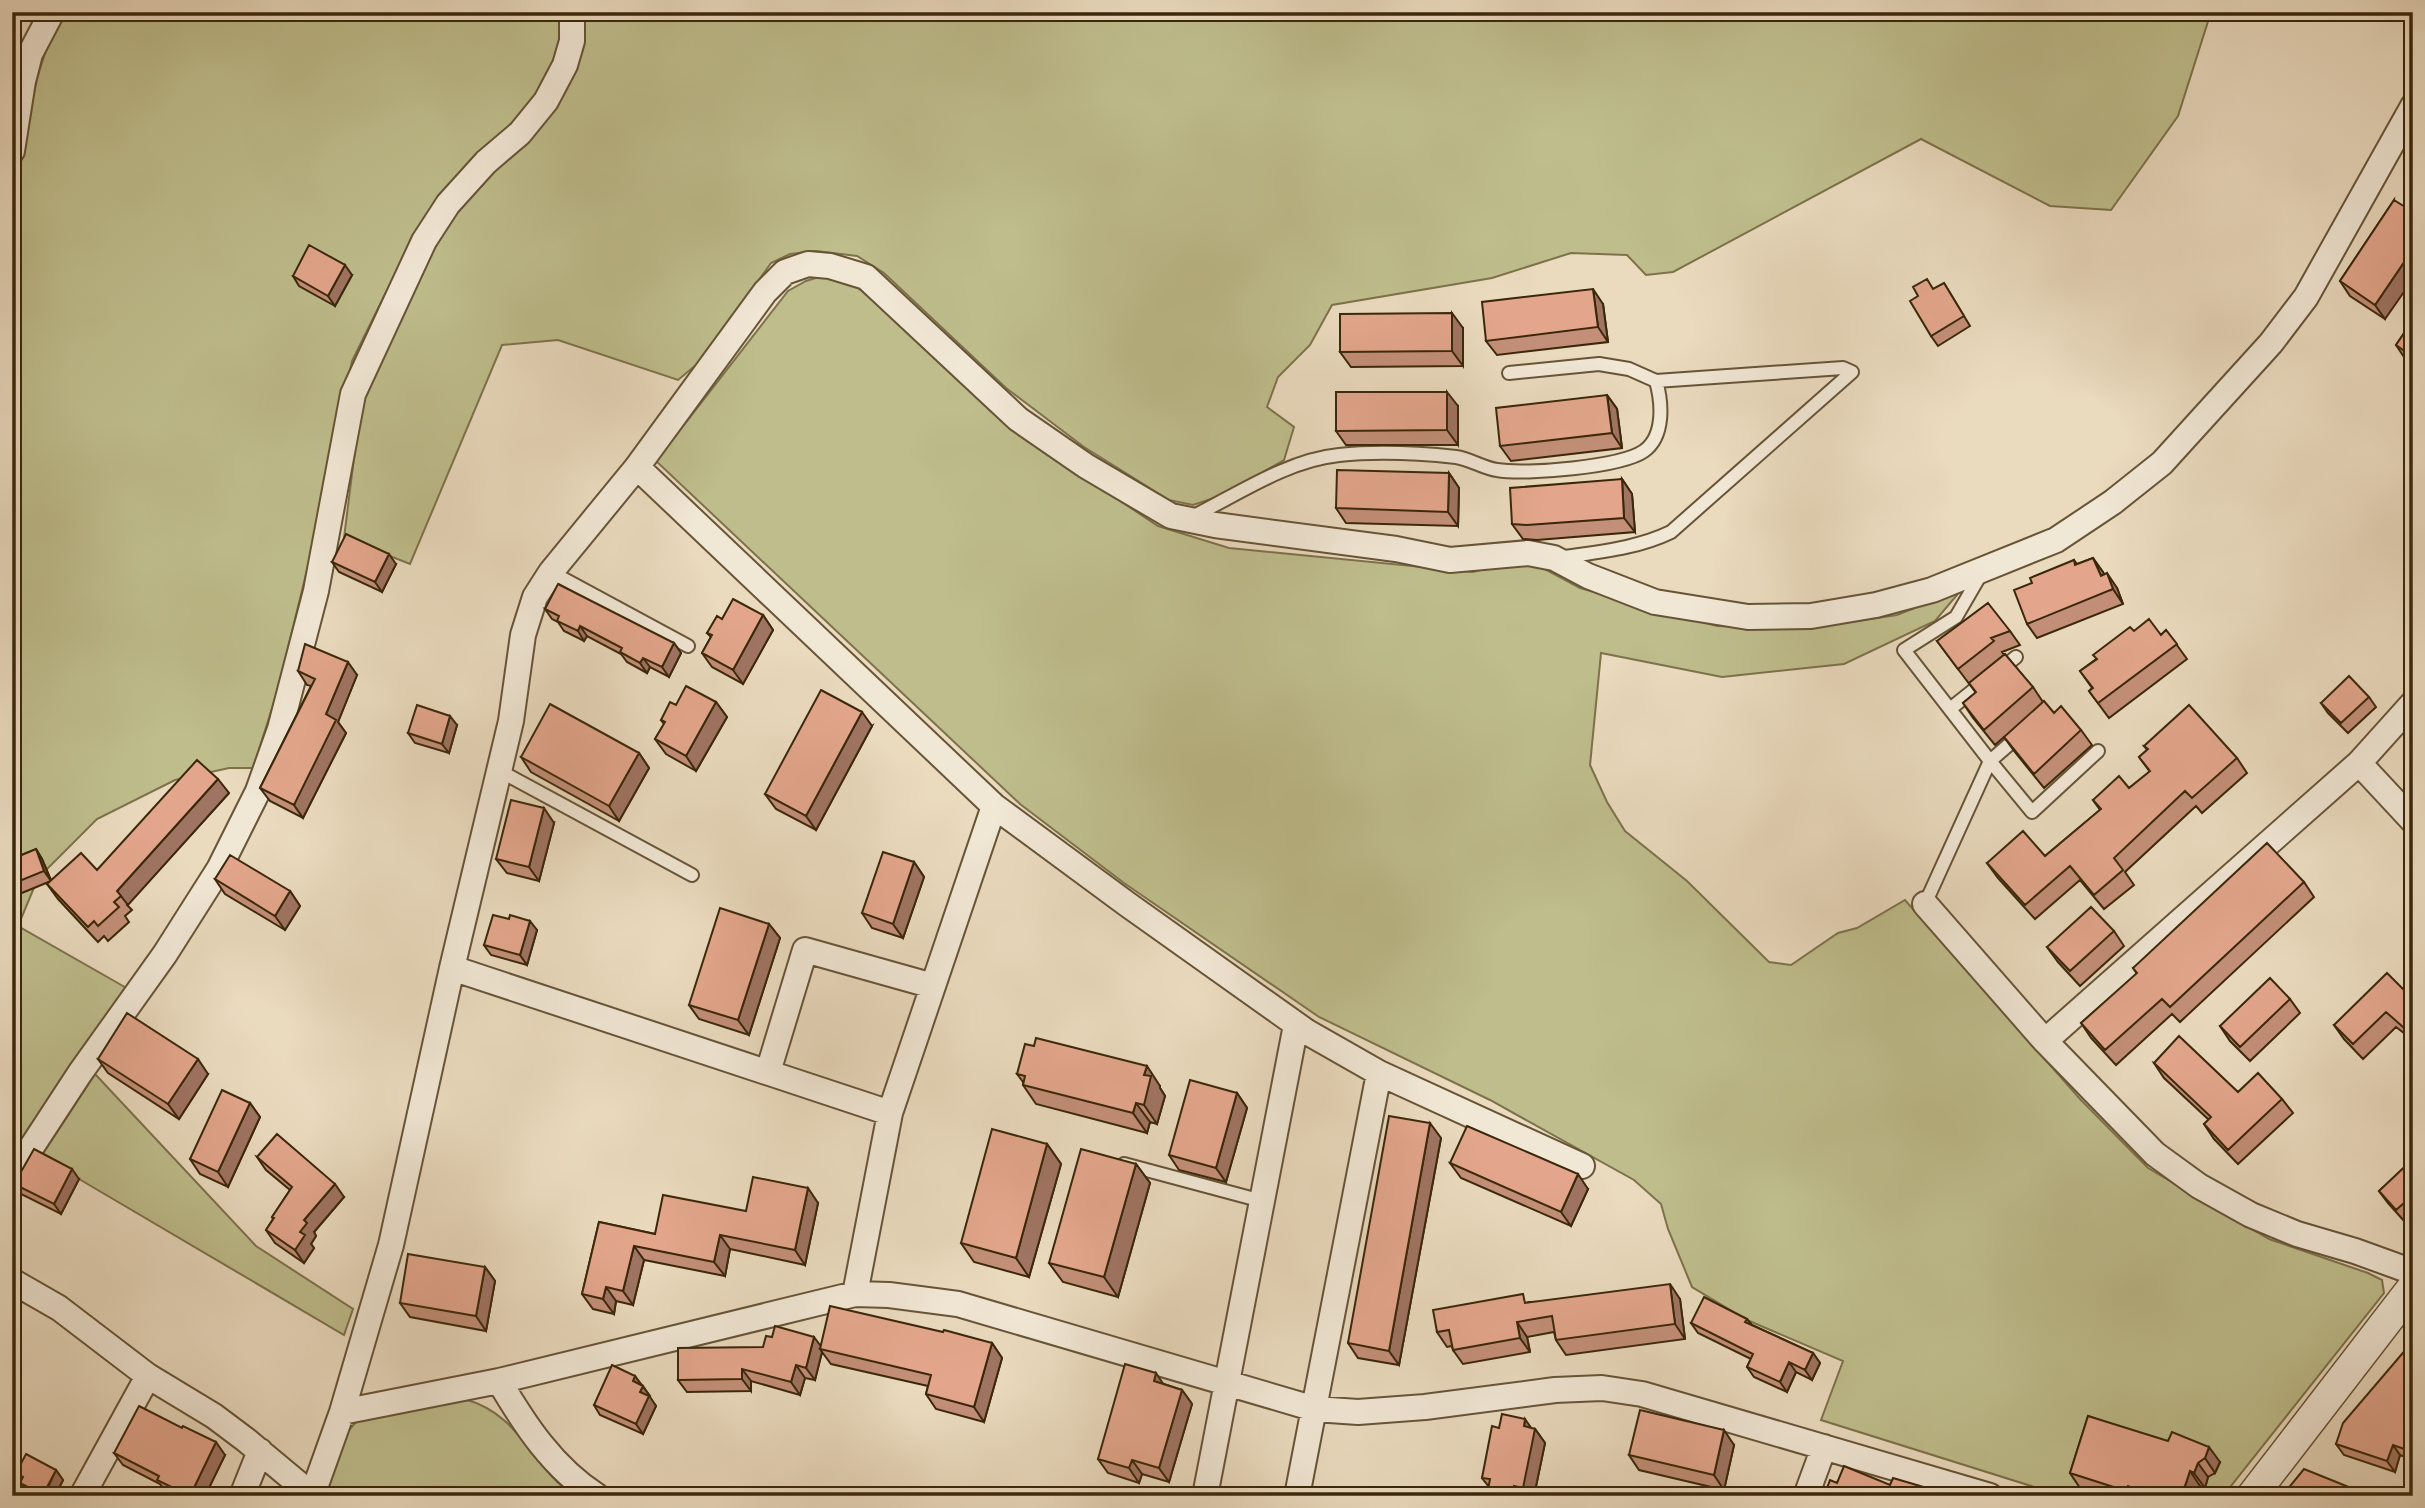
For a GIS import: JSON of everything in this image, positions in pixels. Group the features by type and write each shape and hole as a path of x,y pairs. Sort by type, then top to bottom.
{"street":[{"path":"12,151 30,54 52,12"},
{"path":"12,1177 80,1073 166,954 219,869 258,791 280,729 316,591 353,394 424,241 448,204 486,162 520,133 546,101 565,65 572,41 572,12"},
{"path":"12,1281 70,1316 148,1376 214,1416 312,1495 342,1412 391,1245 452,968 500,771 511,721 523,635 535,597 551,572 636,467 765,292 785,272 808,264 830,266 866,278 1018,419 1118,485 1171,516 1339,543 1396,549 1450,560 1528,553 1554,558 1588,576 1656,602 1748,617 1811,616 1876,606 1932,590 2056,540 2113,502 2162,463 2271,343 2306,297 2413,106"},
{"path":"636,467 993,806 1296,1025 1379,1073 1582,1166"},
{"path":"2045,1041 2359,763 2413,703"},
{"path":"2359,763 2413,821"},
{"path":"855,1294 890,1113 993,806"},
{"path":"1925,904 2045,1041 2155,1154 2199,1186 2251,1215 2297,1234 2413,1272"},
{"path":"768,1072 805,950 933,986"},
{"path":"452,968 890,1113"},
{"path":"1205,1496 1296,1025"},
{"path":"1297,1496 1379,1073"},
{"path":"2252,1496 2413,1287"},
{"path":"342,1412 499,1381 855,1294 889,1295 958,1304 1315,1409 1358,1412 1425,1407 1555,1390 1602,1388 1642,1394 1990,1496"},
{"path":"82,1496 148,1376"},
{"path":"499,1381 522,1419 551,1458 597,1496"},
{"path":"1806,1496 1824,1447"},
{"path":"242,1496 260,1451"}],"lane":[{"path":"1509,373 1600,364 1629,369 1656,381 1843,368 1852,372 1671,532 1626,547 1554,558"},
{"path":"1187,520 1299,463 1320,457 1417,453 1461,457 1496,470 1524,472 1630,458 1646,450 1655,437 1661,416 1656,381"},
{"path":"1983,570 1956,617 1904,650 2032,812 2098,751"},
{"path":"551,572 688,646"},
{"path":"1950,709 2016,657"},
{"path":"1925,904 1990,761 2027,729"},
{"path":"500,771 692,875"},
{"path":"1117,1162 1262,1201"}],"shaded area":[{"path":"65,12 564,12 564,31 552,77 397,270 352,361 318,525 277,693 253,768 229,768 175,780 97,819 38,878 18,926 130,990 12,1171 12,194 37,79 53,34"},
{"path":"583,12 2211,12 2178,116 2111,210 2050,206 1921,139 1673,272 1646,275 1627,255 1571,253 1492,278 1332,305 1310,345 1278,377 1267,407 1294,427 1284,460 1223,495 1193,505 1169,500 1084,447 1006,388 884,273 857,256 816,251 790,254 771,263 702,360 678,380 558,340 502,345 410,564 344,538 361,402 411,281 472,187 520,145"},
{"path":"822,276 857,287 908,328 1027,439 1158,526 1229,548 1473,572 1517,561 1543,568 1580,588 1717,626 1810,628 1897,615 1962,589 1935,621 1844,664 1722,677 1601,653 1590,765 1607,802 1625,831 1687,881 1769,962 1791,965 1838,933 1857,928 1905,900 2080,1099 2148,1168 2269,1239 2382,1280 2384,1293 2223,1496 2063,1496 1821,1420 1843,1361 1747,1320 1692,1287 1668,1229 1661,1204 1634,1180 1490,1100 1319,1017 1124,883 1020,804 656,461 788,291"},
{"path":"95,1074 256,1246 353,1309 344,1335 40,1158"},
{"path":"464,1399 499,1416 559,1484 574,1496 320,1496 348,1431 357,1421"}],"building":[{"path":"2394,200 2413,212 2413,249 2375,305 2340,281"},
{"path":"309,245 345,265 328,296 293,276"},
{"path":"1927,279 1933,289 1944,283 1964,316 1931,336 1910,301 1918,296 1913,287"},
{"path":"1593,289 1598,327 1486,341 1482,302"},
{"path":"1452,313 1452,351 1340,352 1340,314"},
{"path":"2413,320 2413,357 2396,345"},
{"path":"1336,392 1447,392 1447,430 1336,431"},
{"path":"1607,395 1612,433 1500,446 1496,408"},
{"path":"1337,470 1449,473 1448,512 1336,508"},
{"path":"1622,479 1624,518 1512,524 1510,488"},
{"path":"346,534 389,554 375,582 332,562"},
{"path":"2093,558 2101,576 2107,573 2113,589 2027,624 2014,590 2032,583 2030,578 2074,560 2075,565"},
{"path":"558,584 674,643 662,667 643,658 640,663 620,652 622,648 580,626 578,631 557,621 559,616 545,609"},
{"path":"733,599 763,615 733,670 702,653 712,635 707,633 717,616 722,619"},
{"path":"1988,603 2010,631 1991,638 1994,641 1958,669 1937,641"},
{"path":"2149,619 2161,635 2166,630 2177,644 2098,703 2089,691 2093,688 2080,671 2097,659 2093,655 2130,627 2134,631"},
{"path":"305,644 348,662 326,714 336,720 294,805 260,788 315,679 298,671"},
{"path":"2005,654 2033,687 1984,730 1963,703 1976,692 1969,683"},
{"path":"2349,676 2369,697 2341,723 2321,703"},
{"path":"686,686 716,702 686,756 655,739 665,722 661,720 670,702 676,705"},
{"path":"821,690 862,712 806,816 765,794"},
{"path":"2044,701 2054,713 2061,706 2081,730 2034,774 2004,737"},
{"path":"550,704 639,753 609,806 521,757"},
{"path":"417,705 450,716 442,744 408,733"},
{"path":"2189,705 2237,758 2192,798 2185,791 2114,858 2123,870 2094,895 2070,866 2025,905 1987,863 2023,831 2045,856 2101,809 2093,800 2119,776 2129,788 2150,771 2139,757 2148,749 2144,746"},
{"path":"197,760 218,779 117,891 121,896 114,902 119,907 98,926 94,921 88,927 47,884 81,853 97,870"},
{"path":"511,800 544,808 529,867 496,859"},
{"path":"2267,843 2304,882 2170,1007 2162,999 2105,1050 2081,1023 2137,973 2133,968"},
{"path":"36,849 44,871 12,884 12,859"},
{"path":"883,852 914,862 893,924 862,913"},
{"path":"230,855 290,891 275,916 215,879"},
{"path":"2091,907 2114,931 2070,971 2047,947"},
{"path":"720,908 769,924 738,1020 689,1005"},
{"path":"493,915 509,919 510,915 530,921 520,955 484,945"},
{"path":"2387,973 2413,999 2413,1045 2407,1039 2411,1034 2386,1012 2353,1044 2334,1025"},
{"path":"2270,978 2290,999 2240,1047 2220,1026"},
{"path":"127,1013 198,1059 168,1104 98,1059"},
{"path":"2179,1036 2238,1092 2258,1073 2282,1099 2228,1150 2204,1124 2211,1117 2154,1063"},
{"path":"1036,1038 1147,1066 1144,1075 1151,1076 1144,1105 1136,1103 1133,1113 1023,1085 1025,1076 1017,1074 1025,1044 1034,1046"},
{"path":"1190,1080 1237,1093 1216,1168 1169,1155"},
{"path":"222,1090 250,1103 218,1172 190,1159"},
{"path":"1389,1116 1430,1123 1389,1351 1348,1343"},
{"path":"1467,1126 1578,1174 1561,1212 1450,1163"},
{"path":"992,1129 1047,1144 1016,1258 961,1243"},
{"path":"277,1134 335,1184 304,1220 307,1223 300,1232 305,1235 295,1250 266,1230 292,1187 257,1157"},
{"path":"34,1149 72,1169 54,1204 14,1184"},
{"path":"1081,1149 1136,1164 1104,1277 1049,1263"},
{"path":"2413,1159 2413,1195 2396,1210 2379,1191"},
{"path":"753,1177 808,1188 795,1250 720,1235 714,1262 634,1246 623,1291 606,1287 603,1299 582,1294 599,1222 655,1234 663,1195 746,1211"},
{"path":"408,1254 485,1267 476,1316 400,1303"},
{"path":"1670,1284 1675,1324 1556,1340 1552,1316 1517,1322 1520,1338 1453,1350 1449,1330 1437,1332 1433,1310 1523,1294 1525,1303"},
{"path":"1704,1297 1747,1319 1745,1322 1813,1353 1805,1370 1789,1362 1780,1382 1747,1367 1753,1354 1691,1323"},
{"path":"830,1306 992,1343 974,1407 926,1394 931,1375 820,1349"},
{"path":"775,1326 814,1337 806,1368 796,1365 791,1382 742,1369 742,1379 678,1380 678,1348 763,1347 766,1336 772,1337"},
{"path":"2413,1341 2413,1452 2393,1445 2387,1461 2336,1444 2343,1423"},
{"path":"1125,1364 1156,1373 1154,1381 1182,1390 1159,1468 1132,1460 1129,1468 1098,1459"},
{"path":"612,1365 635,1376 633,1381 643,1386 640,1392 649,1396 636,1424 594,1405"},
{"path":"139,1406 216,1442 190,1496 157,1480 159,1476 114,1453"},
{"path":"1640,1410 1724,1430 1714,1475 1629,1455"},
{"path":"1502,1414 1525,1419 1524,1426 1535,1429 1523,1488 1514,1486 1513,1495 1488,1490 1490,1479 1482,1478 1492,1426 1499,1428"},
{"path":"2088,1416 2168,1441 2172,1432 2209,1447 2194,1473 2190,1471 2185,1486 2171,1496 2152,1496 2128,1486 2126,1491 2070,1473"},
{"path":"26,1454 56,1470 43,1495 20,1483 23,1477 16,1473"},
{"path":"1844,1466 1890,1485 1893,1478 1954,1496 1824,1496 1830,1480 1837,1483"},
{"path":"2304,1469 2371,1496 2282,1496"}]}
